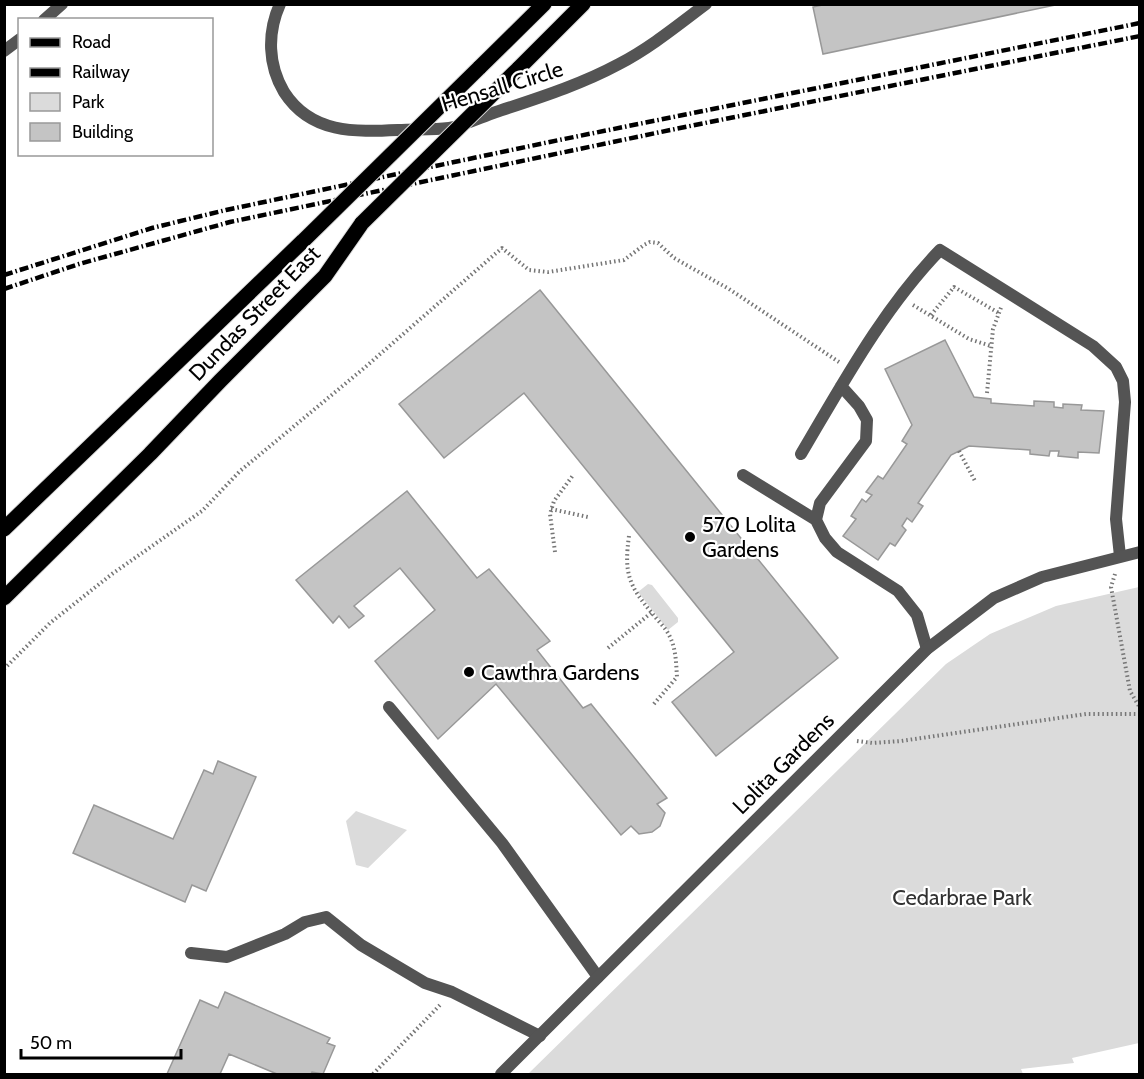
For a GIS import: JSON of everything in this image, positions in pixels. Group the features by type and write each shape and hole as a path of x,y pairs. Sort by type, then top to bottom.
{"main road":[{"name":"Dundas Street East","path":"4,529 303,241 544,4"},
{"name":"Dundas Street East","path":"4,598 326,276 362,223 583,4"}],"street":[{"path":"46,18 62,4"},
{"name":"Hensall Circle","path":"280,4 273,24 271,49 272,62 281,86 296,107 310,116 331,127 357,132 450,128 578,85 621,63 706,4"},
{"path":"4,51 18,40"},
{"path":"801,454 850,369 899,298 940,250 1093,346 1116,367 1123,381 1125,402 1116,519 1120,556"},
{"path":"816,520 820,503 866,441 867,420 859,406 841,386"},
{"path":"743,475 816,520 825,538 837,552 898,591 917,615 927,649"},
{"name":"Lolita Gardens","path":"501,1074 927,649 994,598 1042,577 1140,552"},
{"path":"389,707 502,843 598,977"},
{"path":"191,953 227,957 285,934 305,922 326,917 361,945 425,983 452,992 540,1036"}],"path":[{"path":"4,669 50,623 112,574 202,512 240,471 363,369 502,248 529,270 548,272 624,260 644,245 650,242 658,243 674,258 729,289 850,369"},
{"path":"931,315 954,287 999,313"},
{"path":"987,393 993,329 1008,291"},
{"path":"899,298 969,339 991,346"},
{"path":"959,451 975,481"},
{"path":"555,552 551,509 554,501 574,474"},
{"path":"551,509 588,517"},
{"path":"629,536 626,561 631,584 669,634 676,655 677,676 653,705"},
{"path":"1120,556 1111,587 1130,692 1140,708"},
{"path":"608,648 651,612"},
{"path":"837,738 873,743 901,741 1086,714 1140,714"},
{"path":"373,1074 452,992"}],"green space":[{"path":"648,584 652,585 678,618 678,622 668,630 638,592"},
{"name":"Cedarbrae Park","path":"1139,587 1139,1043 1072,1058 1074,1063 1021,1069 1023,1074 528,1074 946,664 990,634 1056,606"},
{"path":"356,811 407,830 368,868 356,865 346,821"}],"building":[{"path":"827,4 1060,4 823,54 813,7"},
{"name":"570 Lolita Gardens","path":"540,290 838,658 716,756 672,702 734,652 524,393 444,458 399,404"},
{"path":"945,340 974,397 991,399 991,403 1034,406 1034,401 1054,402 1054,407 1063,408 1063,404 1082,405 1081,410 1104,411 1099,453 1078,452 1078,458 1058,456 1059,451 1050,451 1049,456 1030,454 1030,450 969,446 951,455 918,503 923,506 912,522 907,518 902,526 906,530 895,546 890,543 878,560 843,536 856,519 851,516 862,499 866,502 872,495 866,492 878,476 883,479 907,444 902,441 912,425 885,369"},
{"name":"Cawthra Gardens","path":"407,491 477,578 489,569 550,641 537,650 583,708 591,704 667,798 657,804 665,813 660,826 652,832 639,834 631,826 621,835 496,684 438,739 375,661 435,610 400,568 354,606 364,616 349,628 339,616 333,623 296,580"},
{"path":"218,761 256,777 206,891 192,885 185,902 73,853 94,805 173,839 204,770 213,774"},
{"path":"225,992 330,1038 327,1043 335,1046 323,1074 312,1072 311,1074 277,1074 229,1054 220,1074 167,1074 200,1000 218,1008"}],"railway":[{"path":"4,275 152,228 226,210 559,140 1140,23"},
{"path":"4,289 79,264 230,222 680,128 1140,36"}],"place":[{"name":"570 Lolita Gardens","path":"690,537"},
{"name":"Cawthra Gardens","path":"469,672"}]}
